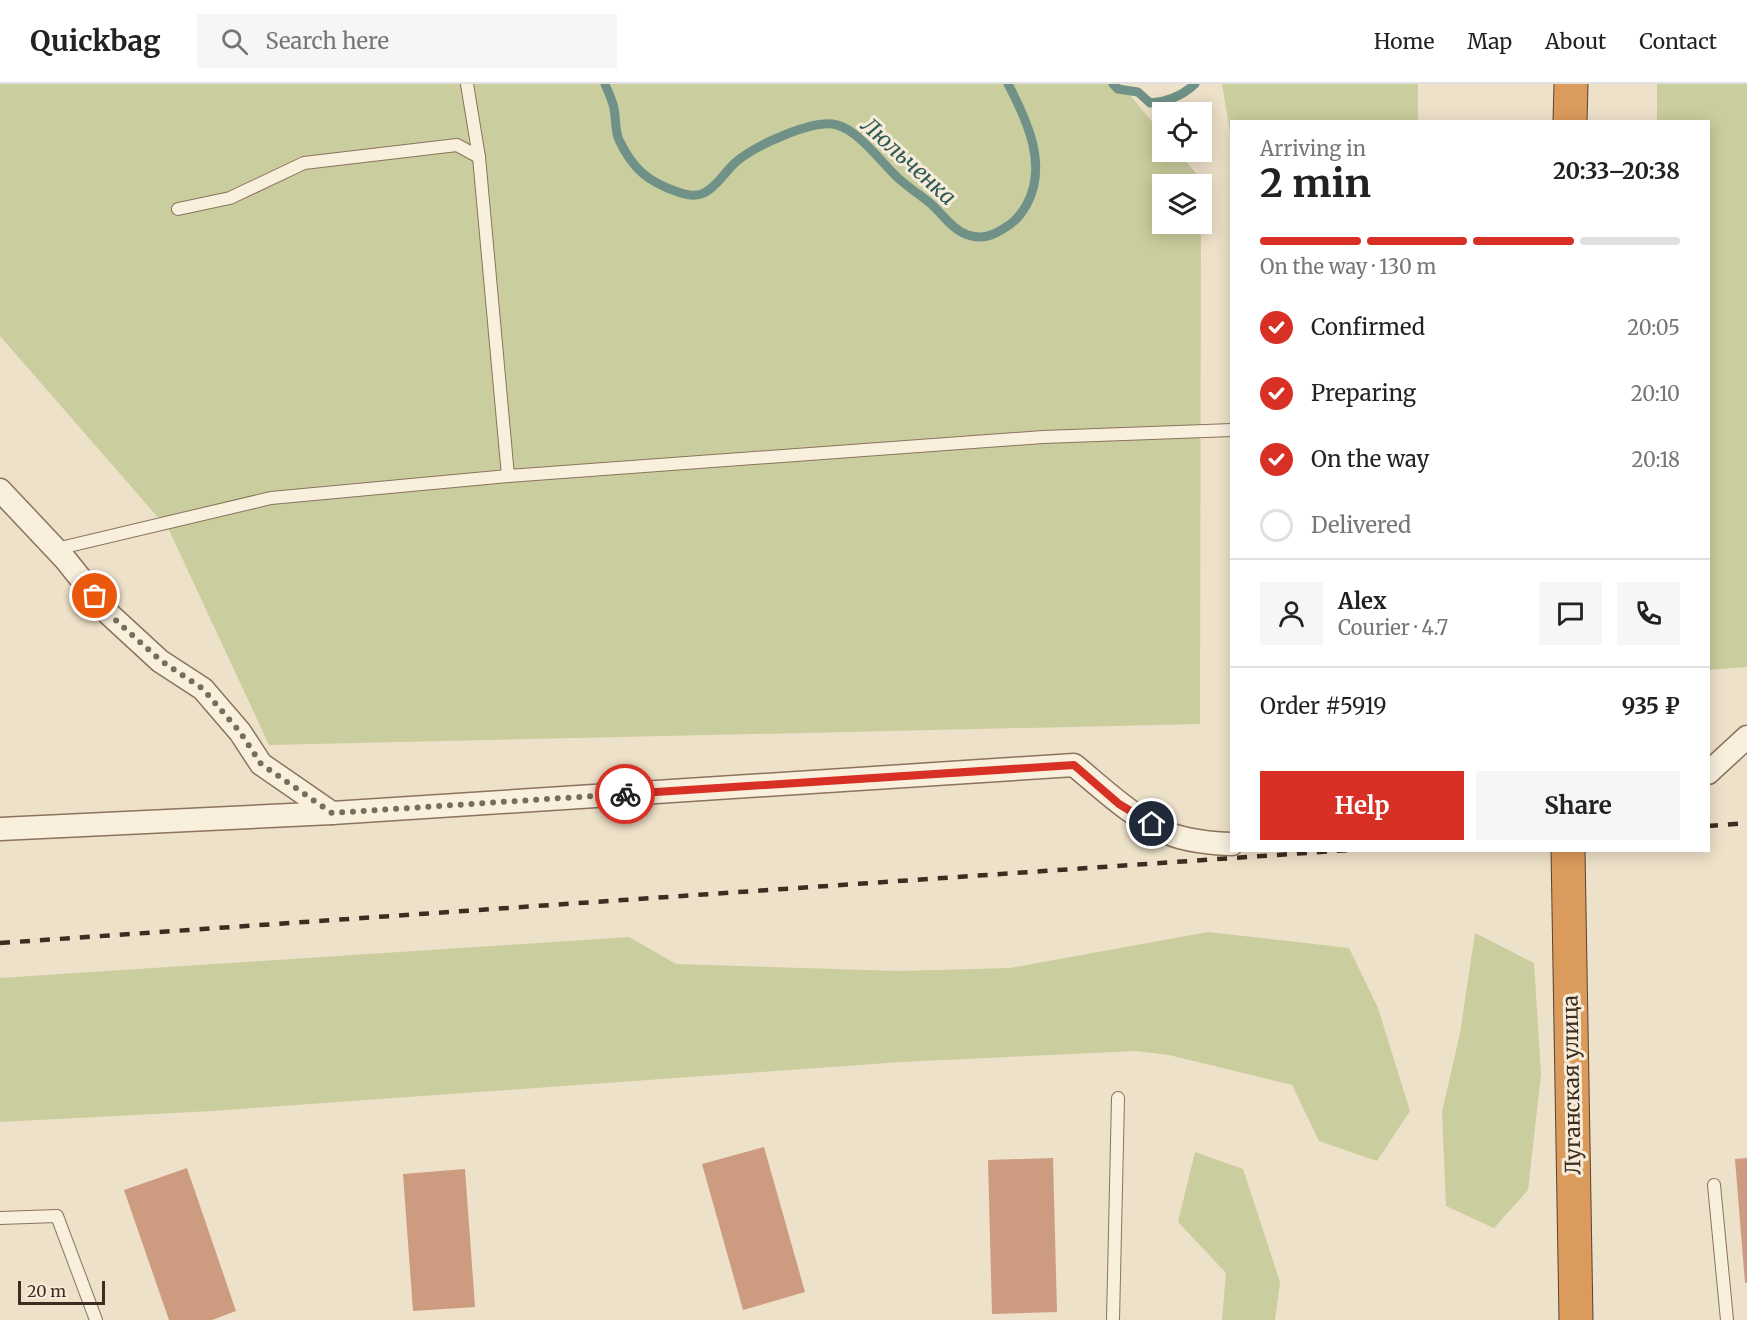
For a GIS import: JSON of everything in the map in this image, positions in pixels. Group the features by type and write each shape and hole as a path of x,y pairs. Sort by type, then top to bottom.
{"highway":[{"path":"1570,120 1571,84"},
{"name":"Луганская улица","path":"1568,852 1576,1320"}],"street":[{"path":"0,490 56,549 109,614 160,660 203,689 240,732 261,764 332,813"},
{"path":"1710,772 1747,737"},
{"path":"0,830 332,813 1074,765 1119,804 1169,834 1217,844 1230,844"}],"lane":[{"path":"467,84 479,157 508,476"},
{"path":"178,209 230,198 304,163 457,145 479,157"},
{"path":"56,549 271,498 508,476 1042,437 1230,430"},
{"path":"1113,1320 1118,1098"},
{"path":"1714,1185 1727,1320"},
{"path":"0,1218 57,1216 96,1320"}],"green space":[{"path":"0,84 1121,84 1152,122 1152,162 1187,162 1197,174 1152,174 1152,234 1201,234 1200,724 269,745 169,530 0,336"},
{"path":"1222,84 1418,84 1418,120 1230,120 1230,133"},
{"path":"1657,84 1747,84 1747,667 1710,670 1710,120 1657,120"},
{"path":"1208,932 1349,948 1378,1008 1410,1111 1377,1161 1319,1141 1292,1085 1169,1055 1136,1051 901,1062 212,1111 0,1122 0,978 629,937 676,964 899,971 1010,968"},
{"path":"1475,933 1534,963 1541,1074 1528,1190 1494,1228 1446,1206 1442,1112 1460,1033"},
{"path":"1195,1152 1243,1169 1280,1282 1275,1320 1222,1320 1226,1273 1178,1222"}],"building":[{"path":"764,1147 805,1292 743,1310 702,1164"},
{"path":"1053,1158 1057,1312 992,1314 988,1160"},
{"path":"1747,1158 1747,1283 1745,1283 1735,1159"},
{"path":"187,1168 236,1311 212,1320 169,1320 124,1190"},
{"path":"465,1169 475,1307 413,1311 403,1174"}],"waterway":[{"name":"Люльченка","path":"605,84 613,106 618,136 624,150 642,173 667,188 691,195 704,193 737,161 770,141 800,129 827,124 837,125 853,133 898,178 930,203 957,229 968,235 979,237 1002,230 1018,217 1027,204 1036,174 1028,128 1008,84"},
{"name":"Люльченка","path":"1113,84 1118,89 1138,92 1150,103 1174,98 1195,84"}],"railway":[{"path":"1710,826 1747,823"},
{"path":"0,943 1320,852"}],"way so far":[{"path":"95,596 109,614 160,660 203,689 240,732 261,764 332,813 625,794"}],"route":[{"path":"625,794 1074,765 1119,804 1152,824"}]}
